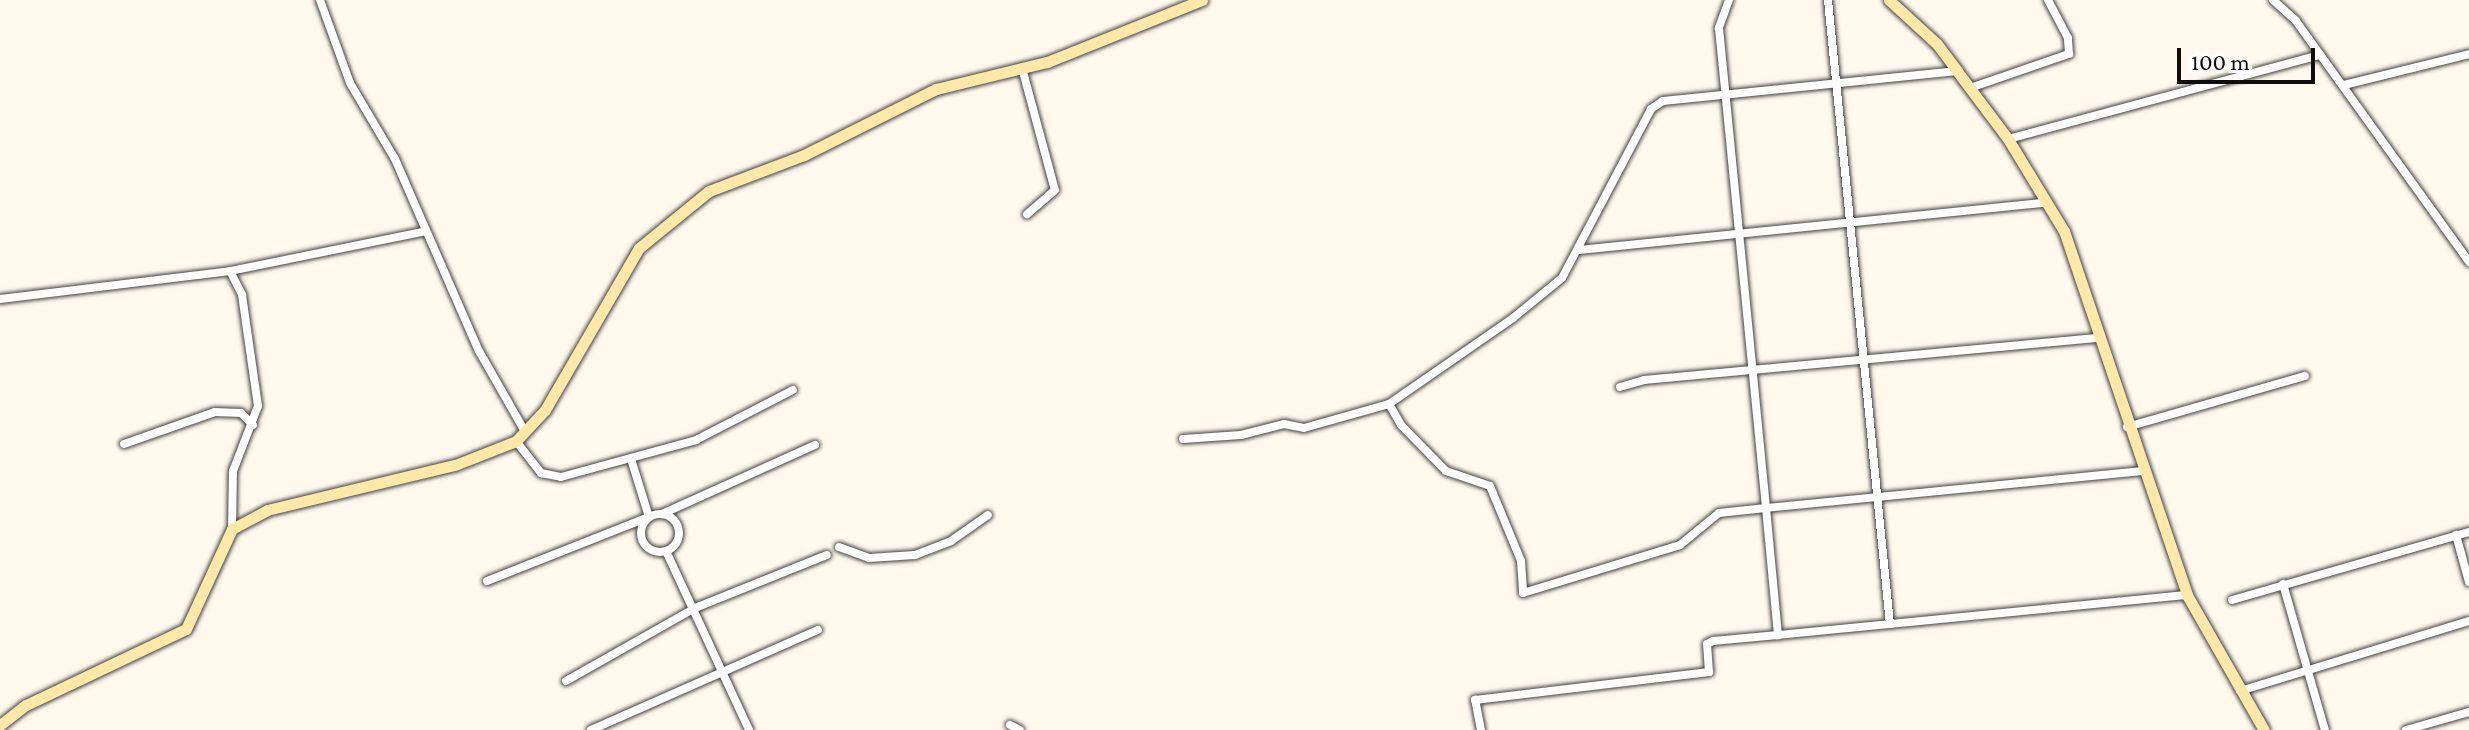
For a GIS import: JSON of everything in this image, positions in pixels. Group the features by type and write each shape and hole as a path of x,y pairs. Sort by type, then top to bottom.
{"street":[{"path":"320,0 350,83 395,159 479,351 524,430"},
{"path":"232,529 267,510 455,465 516,441 545,410 639,248 680,210 709,191 804,155 936,89 1022,68 1202,0"},
{"path":"1729,0 1719,28 1778,635"},
{"path":"1828,0 1847,223 1890,624"},
{"path":"1889,0 1929,36 2008,139 2048,202 2070,244 2126,427 2187,595 2264,730"},
{"path":"1970,88 2069,54 2068,38 2048,0"},
{"path":"2273,0 2296,21 2344,85 2469,262"},
{"path":"2344,85 2469,54"},
{"path":"2008,139 2320,55"},
{"path":"1022,68 1055,190 1027,214"},
{"path":"1183,439 1241,435 1284,424 1304,428 1389,404 1562,278 1651,109 1663,101 1957,71"},
{"path":"1578,250 2048,202"},
{"path":"0,299 230,271 426,231"},
{"path":"0,725 26,705 186,629 232,529 233,471 258,406 242,295 230,271"},
{"path":"1620,387 2099,338"},
{"path":"2126,427 2305,376"},
{"path":"516,441 529,462 551,478 696,440 793,390"},
{"path":"1389,404 1401,425 1446,471 1490,486 1521,561 1523,593 1680,545 1719,513 2141,471"},
{"path":"124,444 215,412 241,413 253,425"},
{"path":"487,581 662,514 815,445"},
{"path":"631,459 649,517 641,538 654,551 666,551 676,543 679,530 673,519 662,514"},
{"path":"839,547 869,558 915,555 951,541 988,515"},
{"path":"2232,600 2469,532"},
{"path":"2456,535 2469,582"},
{"path":"666,551 749,730"},
{"path":"566,681 695,608 827,555"},
{"path":"2283,584 2325,730"},
{"path":"1481,730 1475,700 1709,672 1707,644 1713,641 2187,595"},
{"path":"2240,691 2469,621"},
{"path":"591,730 818,630"},
{"path":"2406,730 2469,712"},
{"path":"1010,725 1020,730"}]}
